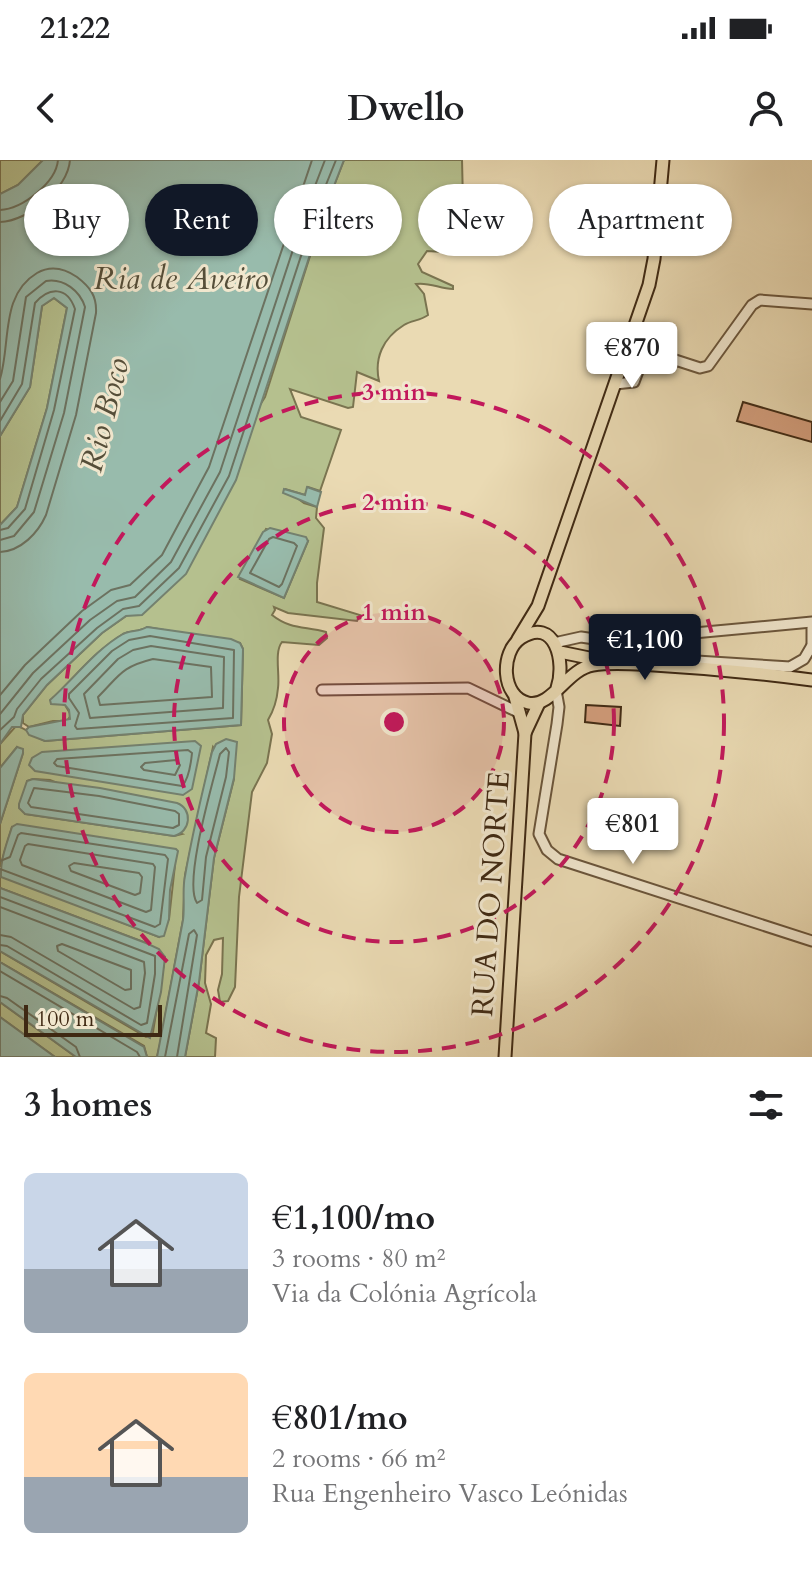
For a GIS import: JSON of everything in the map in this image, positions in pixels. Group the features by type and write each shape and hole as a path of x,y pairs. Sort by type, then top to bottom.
{"main road":[{"path":"663,160 649,285 538,606 512,647 507,666 509,688 515,697 523,701 542,702 583,668 620,664 812,680"},
{"path":"538,606 539,619 562,665 556,689"},
{"path":"518,639 537,633 553,643 620,664"},
{"name":"RUA DO NORTE","path":"505,1057 525,733 515,697"},
{"name":"RUA DO NORTE","path":"525,733 542,702"}],"street":[{"path":"628,349 700,368 708,366 752,305 760,300 812,304"},
{"path":"615,384 634,382 640,366 628,349"},
{"path":"553,643 581,637 608,641 812,622"},
{"path":"672,666 681,660 790,667 804,659 812,649 812,628"},
{"path":"322,690 468,688 520,713"},
{"path":"556,689 559,707 539,834 547,850 558,859 812,941"},
{"path":"542,702 553,711 557,724"}],"green space":[{"path":"0,160 43,160 18,185 0,194"},
{"path":"344,160 462,160 463,184 418,184 418,256 424,256 418,264 422,272 453,286 453,289 416,284 424,294 428,315 404,325 386,342 379,357 379,381 357,372 353,407 290,389 301,417 341,430 320,491 308,487 305,495 285,489 304,503 317,507 316,518 324,528 317,602 360,615 357,621 288,613 274,607 272,615 279,620 326,632 327,638 319,645 282,642 280,646 278,692 268,720 272,734 267,763 252,792 239,897 235,987 228,1001 220,1002 218,990 222,974 223,938 214,940 206,955 205,983 211,1004 206,1033 216,1038 215,1057 185,1057 199,982 214,858 234,779 213,747 185,875 183,920 160,1044 157,1057 147,1057 144,1046 0,962 0,951 146,1037 153,1032 165,957 146,943 0,888 0,875 159,937 169,919 175,865 12,827 0,867 0,824 23,753 17,747 0,768 0,744 16,726 45,741 241,725 243,649 240,643 147,627 126,633 113,641 51,700 65,705 71,715 67,721 29,727 23,723 23,715 47,685 102,633 126,616 265,397 310,256 402,256 402,184 335,184","holes":["266,529 308,541 284,598 240,579","50,780 182,834 174,836 25,814 27,781"]},
{"path":"54,298 67,308 47,408 17,507 0,525 0,436 30,387 42,306"},
{"path":"0,1002 76,1057 55,1057 0,1017"}],"water":[{"name":"Ria de Aveiro","path":"43,160 344,160 335,184 274,184 274,256 310,256 236,480 186,574 142,615 126,616 102,633 47,685 23,715 21,727 12,727 0,744 0,525 17,507 47,408 67,308 54,298 42,306 30,387 0,436 0,194 18,185"},
{"path":"307,487 321,492 317,507 283,493 284,489 305,495"},
{"path":"270,528 306,537 308,541 284,598 238,577 263,532"},
{"path":"147,627 231,639 240,643 243,649 241,725 45,741 29,735 26,730 29,727 70,719 65,705 51,704 50,700 113,641 126,633"},
{"path":"226,739 237,742 234,778 214,858 199,982 185,1057 157,1057 183,920 184,881 194,830 212,752 216,744"},
{"path":"195,741 201,746 192,789 183,795 35,771 29,765 32,758 42,752"},
{"path":"17,747 23,749 23,753 0,824 0,768"},
{"path":"33,779 177,803 186,810 187,825 174,836 25,814 19,804 27,781"},
{"path":"17,824 176,849 169,919 164,936 159,937 1,877 6,845 12,827"},
{"path":"0,888 159,949 165,957 161,992 150,1038 0,951"},
{"path":"0,962 144,1047 147,1057 76,1057 0,1002"},
{"path":"0,1017 55,1057 0,1057"}],"building":[{"path":"743,402 812,422 812,442 737,421"},
{"path":"586,705 621,707 620,726 585,722"}],"water label":[{"name":"Rio Boco","path":"105,415"}]}
